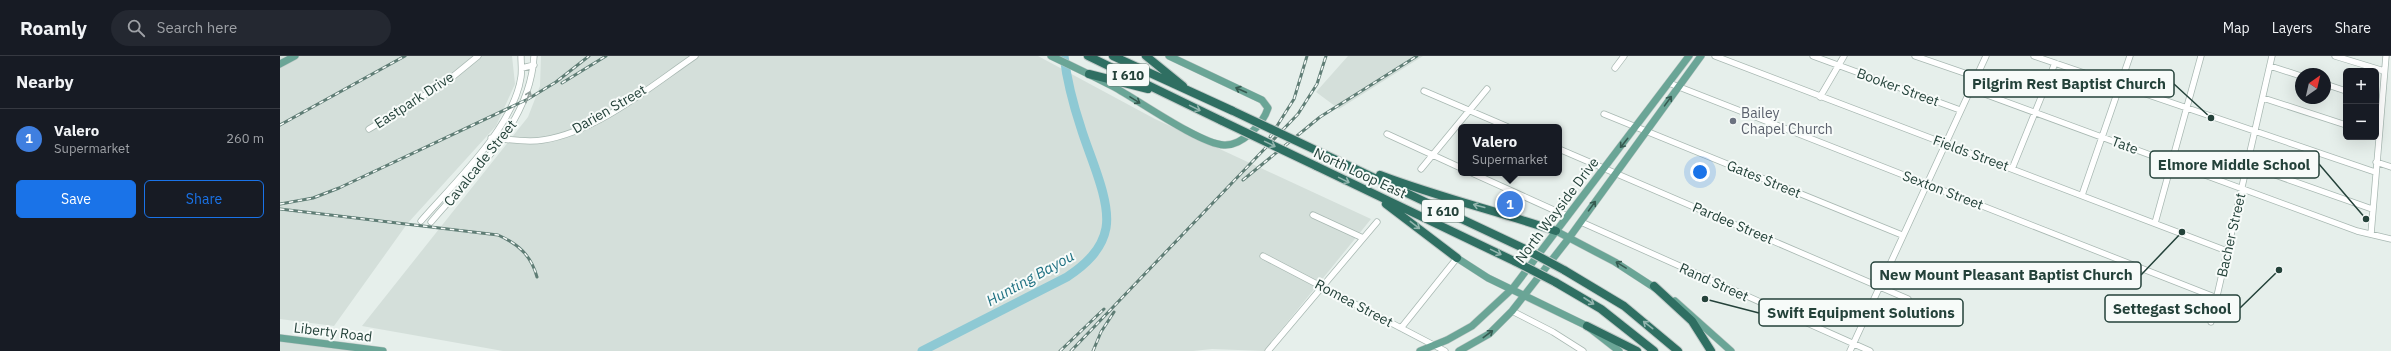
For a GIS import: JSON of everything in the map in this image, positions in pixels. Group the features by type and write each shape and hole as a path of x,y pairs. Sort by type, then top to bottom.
{"highway":[{"name":"North Loop East","path":"1088,56 1555,282 1601,309 1654,351"},
{"name":"North Loop East","path":"1113,56 1362,172 1564,270 1629,310 1678,351"},
{"path":"1146,56 1192,93"},
{"path":"1154,56 1158,65"},
{"path":"1089,74 1168,95"},
{"path":"1362,172 1380,175 1430,194 1503,213 1556,231"},
{"path":"1372,194 1457,258"},
{"path":"1654,286 1692,321 1710,351"},
{"path":"1587,326 1637,351"}],"main road":[{"path":"280,64 295,56"},
{"path":"1052,57 1089,74 1204,139 1222,145 1230,145 1242,140 1265,118 1268,108 1262,100 1169,56"},
{"name":"North Wayside Drive","path":"1420,351 1435,347 1471,328 1513,290 1567,216 1637,127 1689,56"},
{"name":"North Wayside Drive","path":"1459,351 1489,334 1512,311 1569,238 1701,56"},
{"path":"1556,231 1614,262 1654,286 1684,308 1731,351"},
{"path":"1457,258 1488,278 1587,326 1619,351"},
{"name":"Liberty Road","path":"280,338 383,351"}],"street":[{"name":"Eastpark Drive","path":"369,128 445,83 478,56"},
{"name":"Cavalcade Street","path":"421,220 491,138 504,120 516,96 522,68 521,56"},
{"name":"Cavalcade Street","path":"431,222 514,125 528,99 533,82 534,56"},
{"name":"Darien Street","path":"491,138 543,140 574,131 598,119 695,56"},
{"path":"1615,68 1624,56"},
{"name":"Fields Street","path":"1714,56 2228,250"},
{"name":"Booker Street","path":"1814,56 1960,110"},
{"path":"1820,97 1844,56"},
{"path":"1915,56 1976,77"},
{"path":"1850,351 1902,235 1986,56"},
{"path":"2034,56 2375,172"},
{"path":"2082,195 2130,56"},
{"path":"2155,223 2201,56"},
{"name":"Bacher Street","path":"2211,322 2256,132 2272,56"},
{"path":"2335,56 2384,71"},
{"path":"2379,101 2386,56"},
{"path":"2012,169 2055,63"},
{"path":"522,68 534,65"},
{"path":"2270,66 2295,74"},
{"name":"Sexton Street","path":"1670,83 2217,298"},
{"path":"2331,86 2343,90"},
{"path":"1459,124 1487,89"},
{"name":"Tate","path":"1971,89 2242,187 2256,195 2357,231 2391,239"},
{"path":"1424,91 1501,124"},
{"path":"2263,98 2343,124"},
{"name":"Gates Street","path":"1604,114 1902,235"},
{"path":"1421,169 1458,125"},
{"path":"1386,134 1458,167"},
{"path":"2371,234 2377,140"},
{"name":"Pardee Street","path":"1562,150 1908,298"},
{"path":"2376,162 2391,167"},
{"path":"2247,165 2372,209"},
{"path":"1479,176 1567,216"},
{"path":"434,204 446,206"},
{"path":"1314,215 1363,238"},
{"path":"1268,351 1377,222"},
{"name":"Rand Street","path":"1580,222 1870,351"},
{"name":"Romea Street","path":"1263,256 1445,351"},
{"path":"1401,328 1457,258"},
{"path":"1512,311 1553,332 1583,351"}],"shaded area":[{"path":"280,56 512,56 515,84 496,126 407,224 334,326 280,319"},
{"path":"541,56 1038,56 1155,119 1371,219 1264,351 1212,349 1193,351 503,351 362,326 528,117 540,86"},
{"path":"1348,56 1423,56 1339,109 1316,92"},
{"path":"280,341 362,351 280,351"}],"waterway":[{"name":"Hunting Bayou","path":"922,351 1067,277 1086,262 1101,243 1106,228 1107,217 1105,204 1073,101 1064,56"}],"railway":[{"path":"280,125 405,56"},
{"path":"280,204 313,198 339,188 528,99 556,82 589,56"},
{"path":"562,83 606,56"},
{"path":"1270,137 1294,99 1307,56"},
{"path":"1071,351 1298,114 1317,84 1326,56"},
{"path":"1243,180 1320,117 1417,56"},
{"path":"280,209 498,235 512,242 523,251 531,262 537,277"},
{"path":"1060,351 1104,309"},
{"path":"1093,351 1101,332 1114,312"}],"place":[{"name":"Pilgrim Rest Baptist Church","path":"2211,118"},
{"name":"Bailey Chapel Church","path":"1733,121"},
{"name":"Valero","path":"1510,204"},
{"name":"Elmore Middle School","path":"2366,219"},
{"name":"New Mount Pleasant Baptist Church","path":"2182,232"},
{"name":"Settegast School","path":"2279,270"},
{"name":"Swift Equipment Solutions","path":"1705,299"}]}
